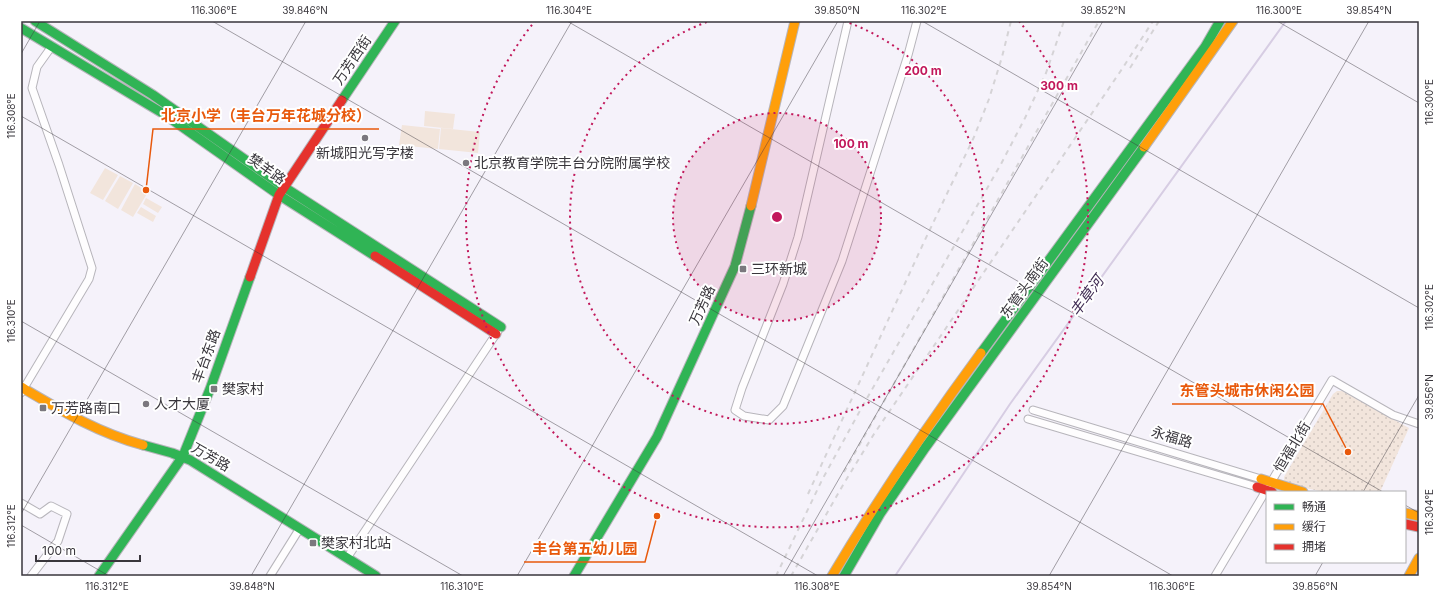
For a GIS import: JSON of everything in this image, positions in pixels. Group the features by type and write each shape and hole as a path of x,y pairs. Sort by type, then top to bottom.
{"street":[{"name":"樊羊路","path":"35,21 153,95 498,331"},
{"name":"万芳西街","path":"279,195 395,21"},
{"name":"万芳路","path":"574,576 657,437 735,266 742,243 795,21"},
{"path":"848,21 798,237 784,284 742,388 735,410 744,416 769,420 782,406 842,261 906,62 917,21"},
{"name":"东管头南街","path":"832,576 867,517 936,414 1205,47 1220,21"},
{"name":"东管头南街","path":"844,576 885,507 925,448 1184,92 1233,21"},
{"name":"樊羊路","path":"21,28 164,114 279,195 498,331"},
{"path":"22,389 89,279 92,268 59,165 32,88 38,67 52,46"},
{"name":"丰台东路","path":"99,576 183,456 208,393 279,195"},
{"path":"347,558 498,331"},
{"name":"恒福北街","path":"1269,491 1271,482 1332,380 1393,415 1419,424"},
{"name":"万芳路","path":"22,389 105,433 138,445 183,456 197,463 372,575"},
{"name":"永福路","path":"1033,410 1300,491"},
{"name":"永福路","path":"1028,419 1269,491"},
{"name":"恒福北街","path":"1215,576 1266,496"},
{"path":"21,503 40,514 51,506 67,514 58,541 31,576"},
{"path":"1406,513 1419,516"},
{"path":"1406,524 1419,527"},
{"path":"270,576 300,528"},
{"path":"1409,576 1419,558"},
{"path":"1415,576 1419,570"}],"shaded area":[{"path":"425,111 455,114 453,129 424,126"},
{"path":"402,125 440,129 438,149 399,145"},
{"path":"441,128 480,132 478,153 439,149"},
{"path":"105,168 118,175 103,200 90,193"},
{"path":"120,176 133,183 118,209 105,201"},
{"path":"135,184 148,192 133,217 121,210"},
{"path":"146,198 162,207 158,213 143,204"},
{"path":"141,207 156,216 153,222 137,213"},
{"path":"1337,391 1342,391 1409,428 1380,491 1319,491 1287,484 1284,480 1284,477 1333,394"}],"waterway":[{"name":"丰草河","path":"895,576 1010,404 1286,21"}],"railway":[{"path":"808,494 974,137 989,99 1011,21"},
{"path":"776,576 822,480 1001,164 1025,118 1046,73 1064,21"},
{"path":"844,472 1099,21"},
{"path":"791,576 874,434 1153,21"},
{"path":"1130,68 1159,21"}],"traffic: fast":[{"path":"35,21 153,95 284,187 501,327"},
{"path":"342,100 395,21"},
{"path":"981,353 1205,47 1220,21"},
{"path":"21,28 164,114 279,195 375,256"},
{"path":"844,576 880,514 925,448 1144,147"},
{"path":"574,576 657,437 735,266 751,206"},
{"path":"99,576 183,456 210,389 250,277"},
{"path":"143,445 190,460 376,576"}],"traffic: slow":[{"path":"751,206 795,21"},
{"path":"1144,147 1233,21"},
{"path":"832,576 904,463 981,353"},
{"path":"21,387 95,427 110,434 143,445"},
{"path":"1261,479 1300,491"},
{"path":"1406,513 1419,516"},
{"path":"1409,576 1419,558"}],"traffic: jam":[{"path":"250,277 279,195 342,100"},
{"path":"375,256 496,334"},
{"path":"1257,487 1269,491"},
{"path":"1406,524 1419,527"}],"place":[{"name":"新城阳光写字楼","path":"365,138"},
{"name":"北京教育学院丰台分院附属学校","path":"466,163"},
{"name":"北京小学（丰台万年花城分校）","path":"146,190"},
{"name":"三环新城","path":"743,269"},
{"name":"樊家村","path":"214,389"},
{"name":"人才大厦","path":"146,404"},
{"name":"万芳路南口","path":"43,408"},
{"name":"东管头城市休闲公园","path":"1348,452"},
{"name":"丰台第五幼儿园","path":"657,516"},
{"name":"樊家村北站","path":"313,543"}]}
